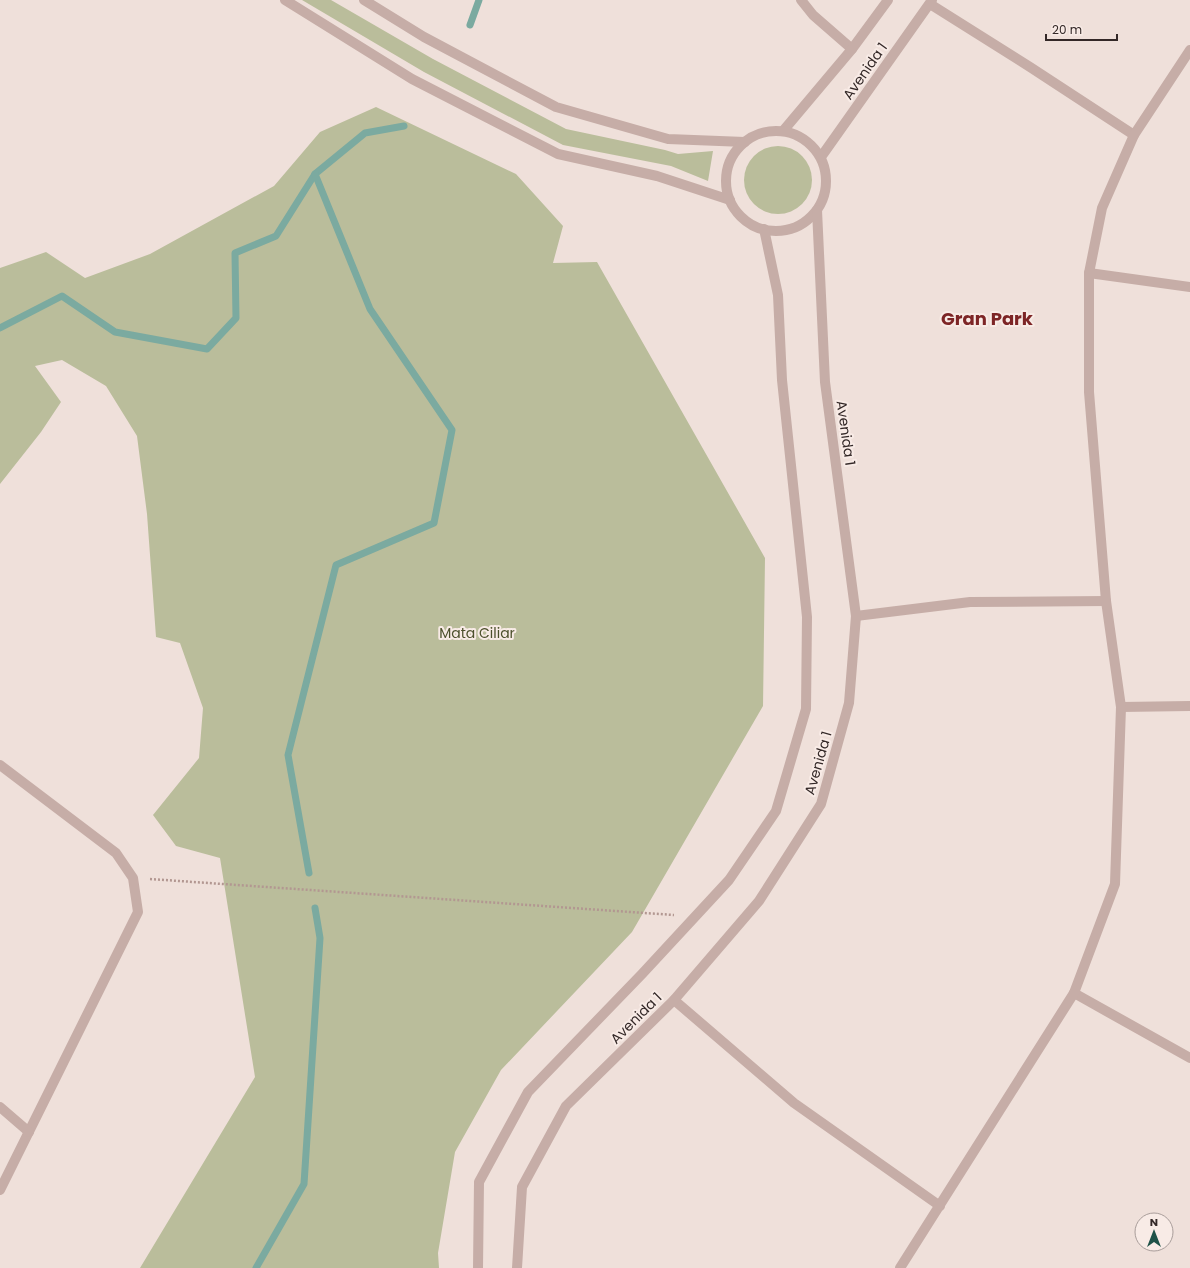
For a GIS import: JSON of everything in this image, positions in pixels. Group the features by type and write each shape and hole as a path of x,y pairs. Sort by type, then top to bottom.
{"street":[{"path":"285,0 412,79 558,154 658,176 730,200"},
{"path":"364,0 424,37 556,107 668,139 745,142"},
{"path":"801,0 813,15 852,48"},
{"name":"Avenida 1","path":"783,131 852,48 888,0"},
{"path":"931,2 1134,135"},
{"name":"Avenida 1","path":"821,157 931,2"},
{"path":"900,1268 1074,993 1115,884 1121,707 1106,601 1089,392 1089,273 1102,208 1134,135 1190,50"},
{"path":"783,131 798,136 811,145 821,157 826,175 825,194 817,210 806,221 793,228 778,230 764,229 749,223 738,213 730,200 726,184 728,168 734,153 745,142 763,133 783,131"},
{"name":"Avenida 1","path":"517,1268 522,1187 566,1106 674,1000 759,901 821,804 849,703 856,616 824,382 817,210"},
{"name":"Avenida 1","path":"478,1268 479,1182 528,1092 642,974 729,880 776,811 806,708 807,617 782,380 778,295 764,229"},
{"path":"1089,273 1190,287"},
{"path":"856,616 970,602 1106,601"},
{"path":"1121,707 1190,706"},
{"path":"0,765 116,853 133,878 138,912 0,1190"},
{"path":"1074,993 1190,1058"},
{"path":"674,1000 794,1103 940,1206"},
{"path":"0,1107 29,1132"}],"path":[{"path":"133,878 695,917"}],"green space":[{"path":"302,0 331,0 433,59 566,129 678,154 713,151 708,181 671,166 563,145 424,72"},
{"name":"Mata Ciliar","path":"376,107 516,174 563,226 553,263 597,262 765,558 763,706 632,932 501,1070 455,1152 438,1253 439,1268 140,1268 255,1077 220,858 176,846 153,815 199,758 203,708 180,643 156,637 147,514 137,436 106,386 62,360 35,366 61,402 41,432 0,484 0,268 46,252 85,278 150,254 274,186 320,132"},
{"path":"778,146 791,149 802,156 809,167 812,180 809,193 802,204 791,211 778,214 765,211 754,204 747,193 744,180 747,167 754,156 765,149"}],"waterway":[{"path":"470,25 479,0"},
{"path":"0,328 62,296 115,332 207,349 236,318 235,253 276,236 315,174 365,133 404,126"},
{"path":"309,873 288,755 336,565 434,523 452,430 370,309 315,174"},
{"path":"256,1268 304,1184 320,938 315,908"}],"district":[{"name":"Gran Park","path":"987,319"}]}
